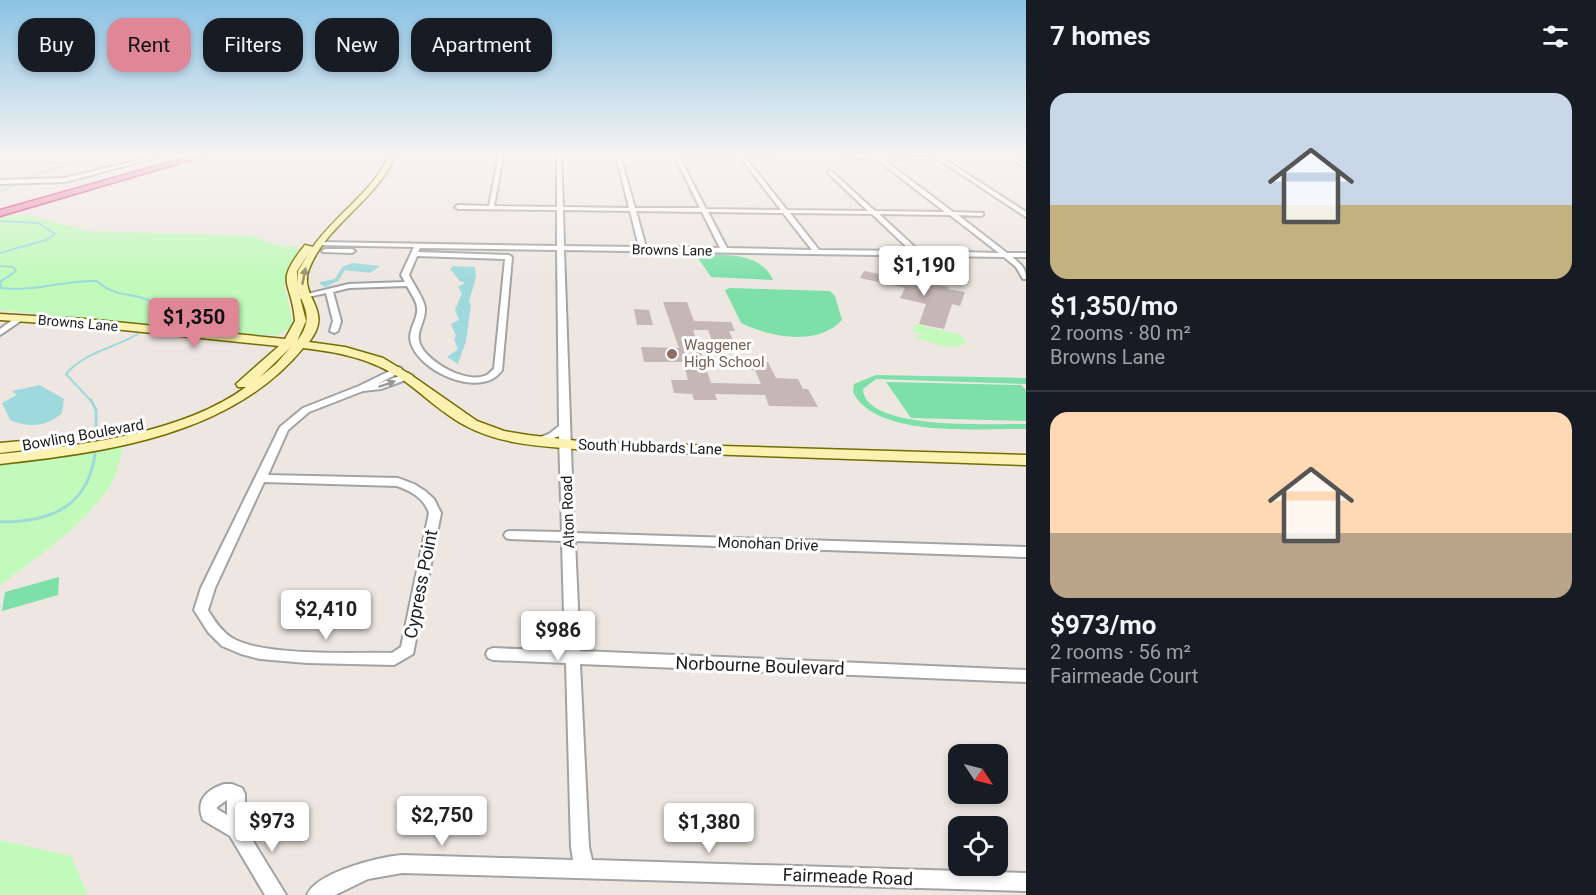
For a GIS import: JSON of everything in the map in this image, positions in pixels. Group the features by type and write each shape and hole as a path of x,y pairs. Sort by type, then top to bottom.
{"highway":[{"path":"3,210 48,197"},
{"path":"3,210 51,197"}],"street":[{"path":"292,345 307,336 315,316 314,308 290,284 291,268 324,226 353,197"},
{"path":"292,345 300,323 303,274 322,247 331,226 360,197"},
{"path":"491,208 493,197"},
{"name":"Alton Road","path":"561,197 564,427 580,847 584,869"},
{"path":"629,197 643,249"},
{"path":"698,197 725,251"},
{"path":"773,197 818,252"},
{"path":"857,197 917,253"},
{"path":"929,197 1006,255 1019,266 1026,277"},
{"path":"998,197 1026,215"},
{"path":"458,207 981,214"},
{"path":"322,247 416,250 500,255 509,258 498,370 489,377 464,380 436,366 420,351 414,341 421,306 405,273 416,250"},
{"name":"Browns Lane","path":"416,250 562,248 1026,255"},
{"path":"301,296 349,286 409,284"},
{"path":"329,291 337,321 334,331"},
{"name":"Browns Lane","path":"0,317 136,328 292,345"},
{"path":"0,333 21,318"},
{"name":"South Hubbards Lane","path":"292,345 360,355 403,373 472,424 507,437 536,442 1026,460"},
{"name":"Bowling Boulevard","path":"0,459 178,425 219,407 265,380 292,345"},
{"name":"Cypress Point","path":"260,478 398,482 409,485 431,502 435,513 408,650 403,656 394,659 273,654 244,650 229,644 214,632 201,610 208,588 260,478 284,429 295,418 320,403 363,388 378,387 403,373"},
{"path":"536,442 553,436 564,427"},
{"name":"Bowling Boulevard","path":"0,448 80,444"},
{"name":"Monohan Drive","path":"510,536 1026,552"},
{"name":"Norbourne Boulevard","path":"493,654 1026,676"},
{"path":"236,830 276,895"},
{"name":"Fairmeade Road","path":"317,895 342,879 382,866 584,869 1026,882"}],"green space":[{"path":"6,214 31,216 88,231 253,236 278,246 299,247 284,283 293,325 279,335 237,335 0,310 0,217"},
{"path":"696,255 729,255 750,259 760,264 773,280 711,277"},
{"path":"911,264 950,271 971,282 950,284 920,277 902,268"},
{"path":"730,288 830,291 835,296 842,320 820,334 807,337 766,332 741,323 725,290"},
{"path":"915,324 961,335 967,342 949,346 916,338 917,334 937,337 912,331"},
{"path":"876,375 1026,378 1026,384 876,379 863,389 869,403 885,412 907,419 961,424 1026,424 1026,429 931,428 883,417 865,407 853,392 854,384"},
{"path":"886,382 1021,385 1026,390 1026,421 911,418"},
{"path":"123,447 112,483 90,512 61,538 0,585 0,462"},
{"path":"59,577 58,595 2,611 5,592"},
{"path":"0,840 71,856 88,895 0,895"}],"water":[{"path":"352,263 380,266 370,273 345,270 338,281 325,287 320,284 320,282 335,279 342,267"},
{"path":"453,266 475,267 476,277 469,302 471,304 466,341 458,364 447,357 458,349 451,324 459,320 455,310 462,293 458,287 465,283 460,281 450,269"},
{"path":"40,385 64,399 62,413 38,425 10,420 2,403 17,395 12,391"}],"building":[{"path":"864,271 965,292 960,306 952,304 944,329 919,324 926,304 900,298 905,288 860,278"},
{"name":"Waggener High School","path":"663,302 687,302 694,321 731,322 735,331 729,331 733,340 712,340 708,330 693,330 711,383 761,384 755,370 747,370 744,361 768,362 776,378 798,379 803,389 808,389 818,407 769,406 765,395 715,394 717,400 694,400 692,394 674,393 671,380 688,380 683,362 644,362 641,347 679,348"},
{"path":"634,309 649,310 653,325 637,325"}],"waterway":[{"path":"0,221 38,223 55,234 46,240 0,253"},
{"path":"0,266 13,267 16,271 0,282 1,288 13,289 97,281 112,291 145,299 161,308 143,331 90,356 66,374 92,402"},
{"path":"92,402 96,410 96,434"},
{"path":"0,522 37,519 66,506 86,483 93,466 96,446"}],"place":[{"name":"Waggener High School","path":"672,354"}]}
